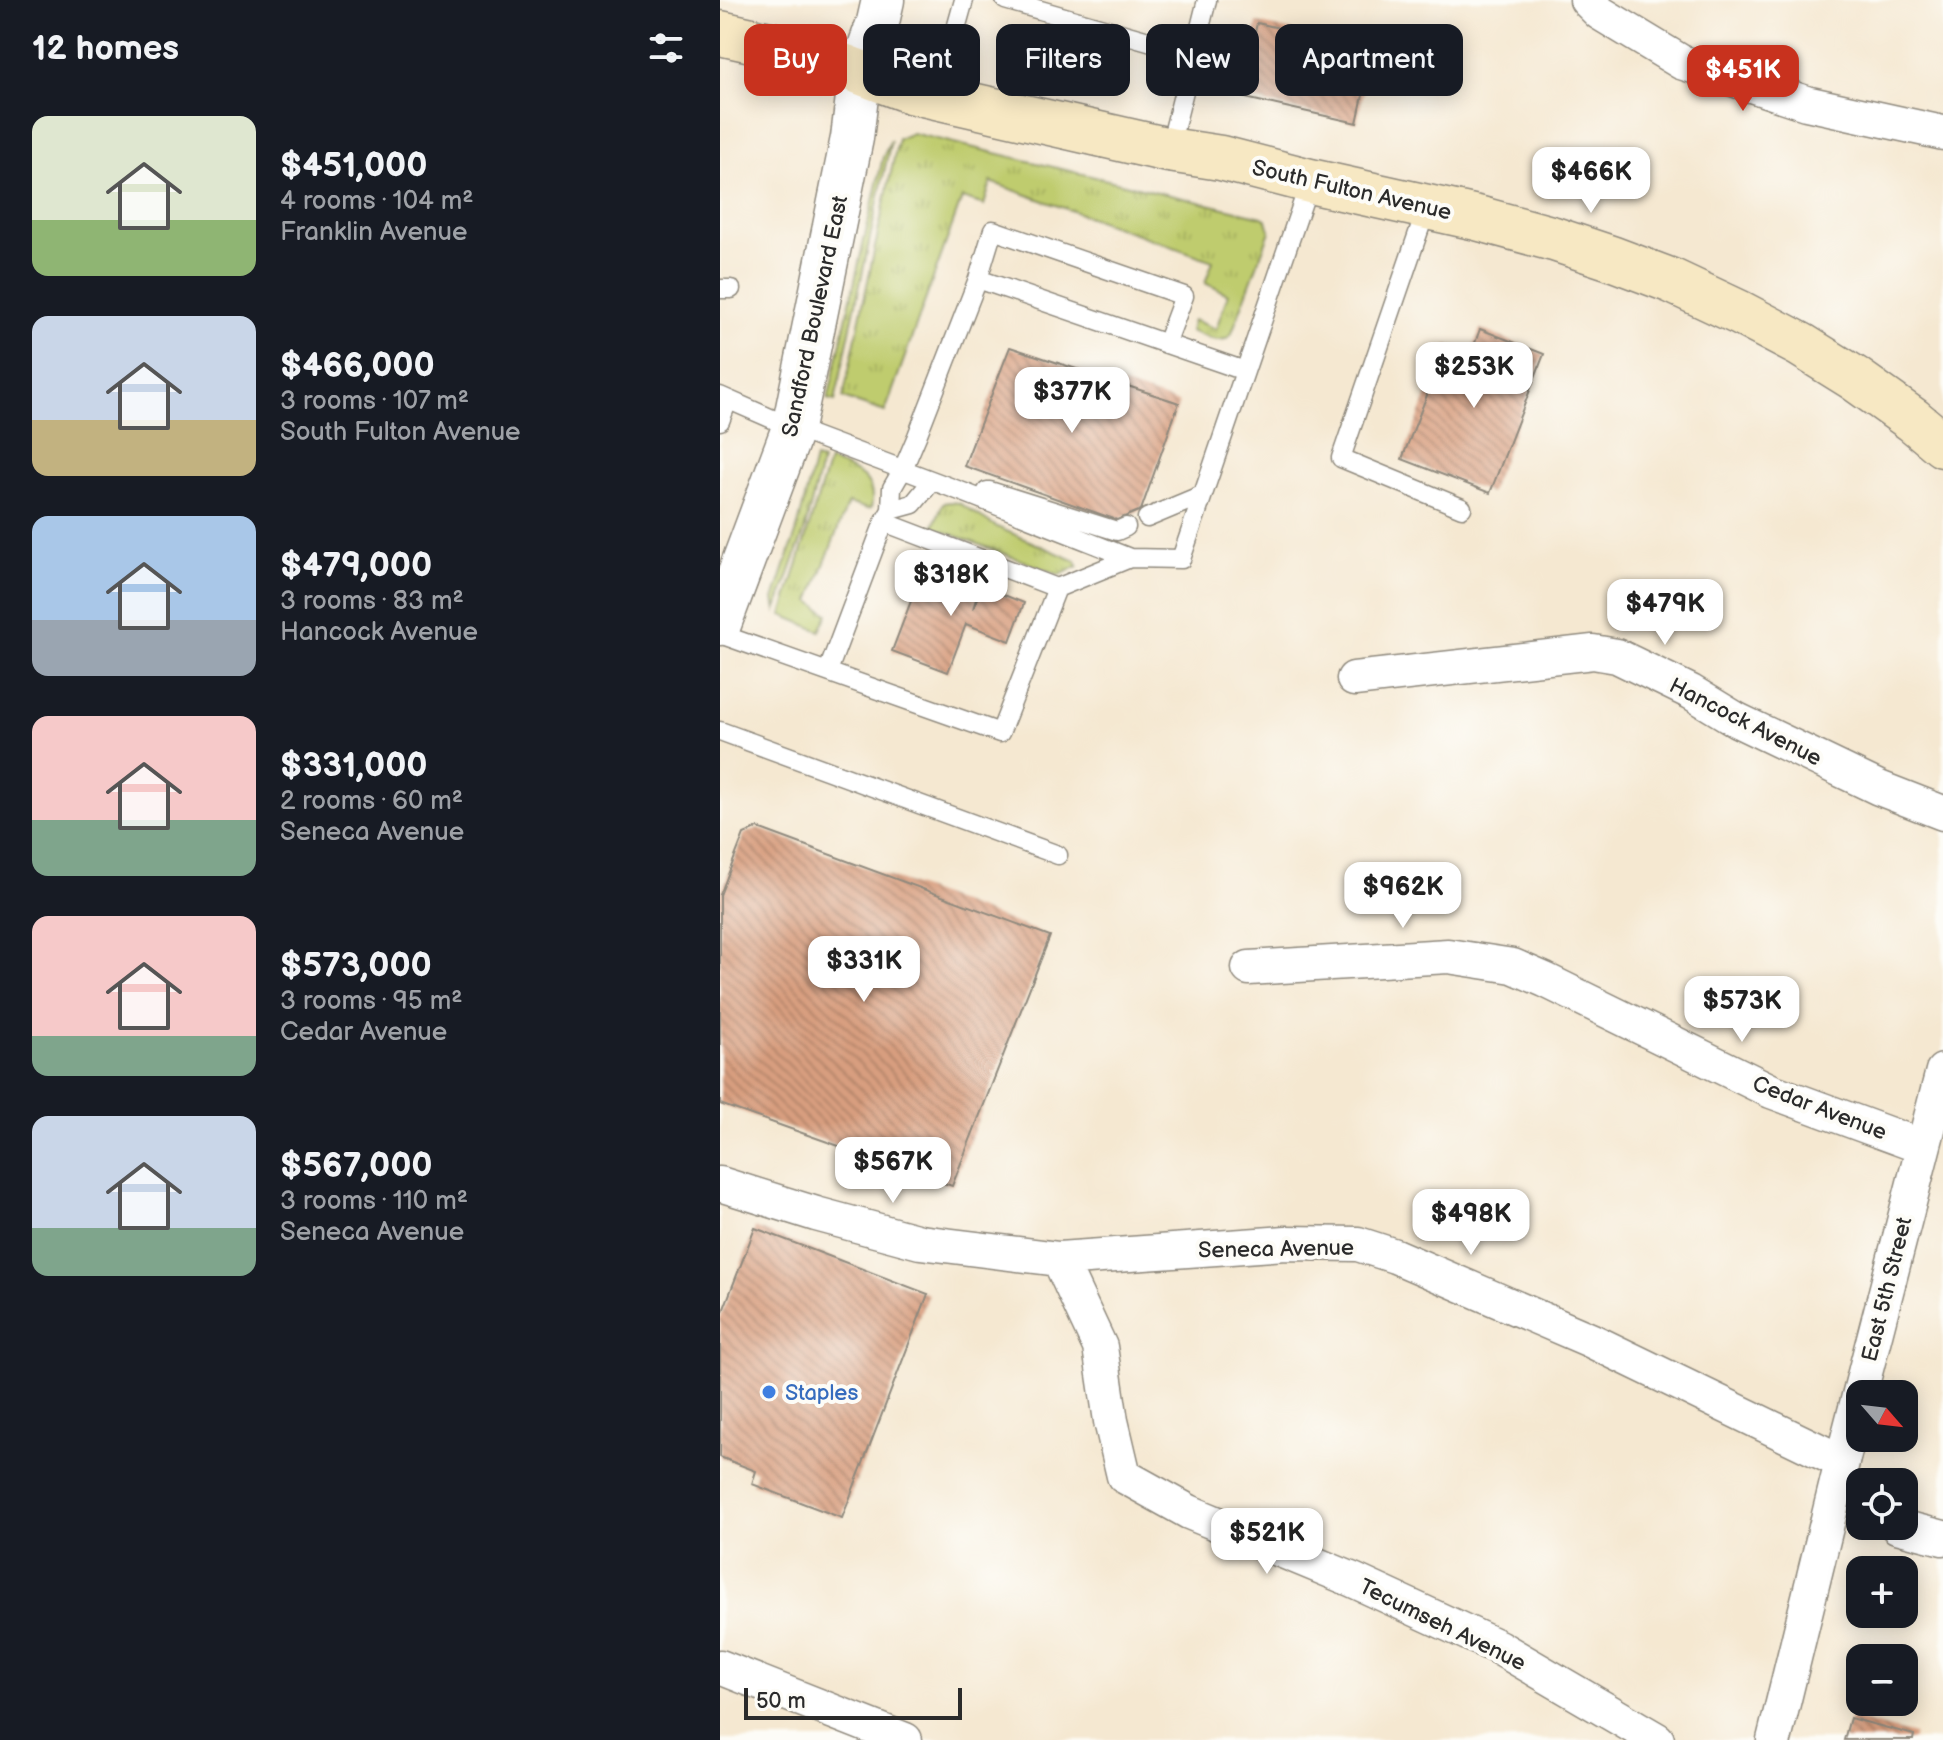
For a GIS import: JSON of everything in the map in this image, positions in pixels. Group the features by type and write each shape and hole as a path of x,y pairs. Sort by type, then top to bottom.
{"main road":[{"name":"South Fulton Avenue","path":"720,33 806,52 910,91 1169,150 1221,158 1477,218 1611,258 1685,287 1801,345 1901,411 1943,445"}],"street":[{"name":"Sandford Boulevard East","path":"720,624 793,428 852,138 860,72 883,0"},
{"path":"1587,0 1600,13 1681,62 1806,103 1943,133"},
{"name":"Hancock Avenue","path":"1354,679 1593,652 1617,656 1691,692 1737,720 1879,788 1943,813"},
{"name":"Cedar Avenue","path":"1249,968 1448,956 1513,966 1771,1091 1923,1147"},
{"name":"East 5th Street","path":"1774,1740 1845,1512 1842,1462 1943,1071"},
{"name":"Seneca Avenue","path":"720,1184 920,1242 1059,1259 1286,1243 1358,1244 1395,1256 1590,1340 1842,1462"},
{"name":"Tecumseh Avenue","path":"1059,1259 1100,1347 1111,1421 1124,1476 1189,1512 1353,1580 1498,1647 1657,1740"},
{"path":"1918,1531 1943,1538"},
{"path":"720,1667 905,1740"}],"lane":[{"path":"937,97 964,0"},
{"path":"1005,0 1146,40"},
{"path":"1201,24 1207,0"},
{"path":"1169,150 1183,96"},
{"path":"720,421 724,398 793,428 1130,558 1181,559 1310,181"},
{"path":"1427,207 1341,458 1462,508"},
{"path":"828,671 888,516 892,488 903,469 978,279 993,230 1184,296 1166,344"},
{"path":"978,279 1245,371"},
{"path":"888,516 913,504 932,481"},
{"path":"968,494 990,491 1117,531 1126,527"},
{"path":"1147,518 1202,495"},
{"path":"888,516 927,537 1057,588 1130,558"},
{"path":"720,634 1000,733 1057,588"},
{"path":"720,731 1058,855"}],"green space":[{"path":"912,133 1267,220 1270,231 1231,335 1217,340 1190,331 1193,320 1216,329 1228,294 1205,283 1213,261 991,182 984,205 962,198 885,412 843,398 898,139"},
{"path":"891,140 835,401 828,399 883,157"},
{"path":"815,459 822,461 804,532 776,611 774,599 796,533"},
{"path":"829,461 862,476 871,489 872,497 871,508 867,509 848,503 810,601 828,614 820,631 782,615"},
{"path":"943,503 959,503 997,527 1076,561 1078,566 1060,575 933,527"}],"building":[{"path":"1257,24 1275,27 1275,96 1363,96 1357,123 1241,97 1259,96"},
{"path":"1480,329 1544,354 1490,493 1402,459 1447,344 1471,354"},
{"path":"1010,347 1179,403 1141,510 1117,520 964,466"},
{"path":"924,567 979,589 973,609 982,586 1024,603 1010,641 966,624 948,672 892,651"},
{"path":"758,828 1050,936 952,1186 720,1104 720,895 744,834"},
{"path":"755,1228 928,1294 842,1518 752,1484 756,1471 720,1457 720,1319"},
{"path":"1850,1718 1914,1735 1913,1740 1844,1740"}],"place":[{"name":"Staples","path":"769,1392"}]}
